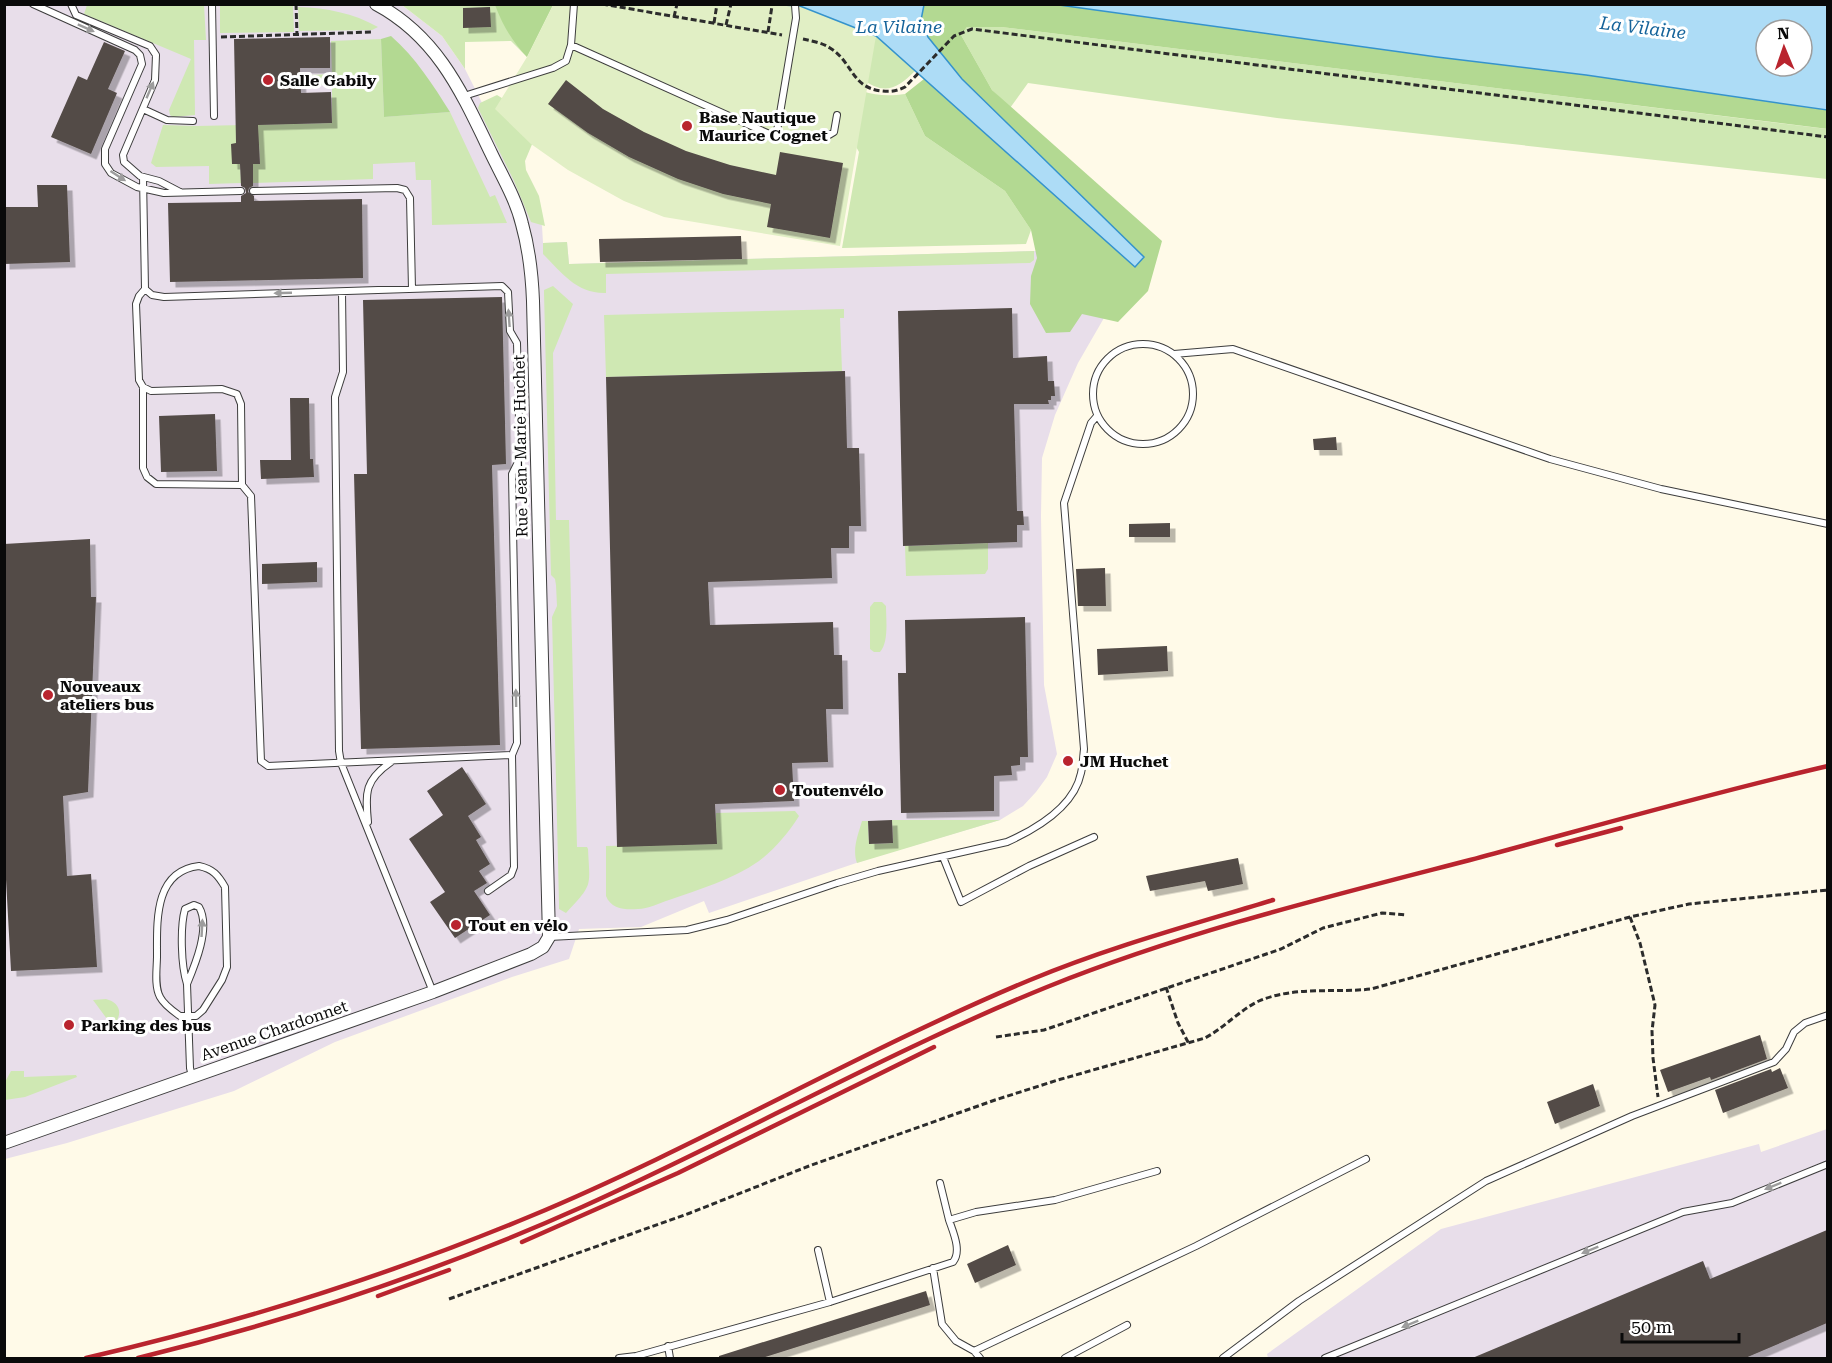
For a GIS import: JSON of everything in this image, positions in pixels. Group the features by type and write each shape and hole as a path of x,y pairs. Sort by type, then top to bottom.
{"street":[{"name":"Rue Jean-Marie Huchet","path":"376,4 396,16 421,36 441,59 464,96 518,208 531,266 549,938"},
{"name":"Avenue Chardonnet","path":"4,1143 433,992 531,954 543,946 549,938"}],"lane":[{"path":"33,4 135,50 140,55 142,64 105,149 105,164 111,173 143,188 164,193 241,191"},
{"path":"71,4 76,15 150,46 156,55 155,80 123,155 124,162 143,177 159,181 181,192"},
{"path":"212,4 214,116"},
{"path":"464,96 553,68 566,61 571,45 574,4"},
{"path":"776,137 796,18 795,5"},
{"path":"571,45 776,137 824,138 834,132 837,115"},
{"path":"143,109 167,120 193,121"},
{"path":"143,177 145,289 136,304 139,380 151,391 222,389 237,394 242,404 242,485 251,496 261,761 268,766 512,756"},
{"path":"254,190 397,188 405,190 410,198 412,289"},
{"path":"145,289 152,296 164,297 502,286 508,292 510,331 518,343 520,458 512,474 517,743 512,756 514,867 511,875 488,891"},
{"path":"342,292 343,372 335,397 339,751 341,763 433,992"},
{"path":"1146,343 1174,354 1182,362 1191,378 1192,407 1184,423 1172,436 1156,443 1139,445 1120,439 1105,429 1097,416 1092,399 1093,382 1102,363 1115,351 1128,345 1146,343"},
{"path":"1174,354 1233,350 1550,459 1661,489 1827,524"},
{"path":"144,387 143,468 147,477 156,484 242,485"},
{"path":"549,938 687,930 727,920 847,880 910,862 1007,842 1024,834 1064,805 1073,793 1081,775 1084,749 1064,503 1091,423 1097,416"},
{"path":"369,831 367,787 376,772 393,761"},
{"path":"943,857 961,902 1029,866 1094,837"},
{"path":"199,866 210,868 219,876 225,887 228,957 222,980 210,1002 195,1016 188,1016 180,1016 160,998 157,986 157,918 164,893 172,877 188,867 199,866"},
{"path":"187,984 201,952 202,915 199,907 194,904 185,909 184,914 183,965 187,984 192,1076"},
{"path":"1223,1359 1299,1301 1486,1181 1660,1105 1774,1062 1786,1048 1794,1032 1805,1023 1827,1015"},
{"path":"974,1351 1196,1246 1366,1159"},
{"path":"1325,1359 1683,1212 1732,1203 1827,1164"},
{"path":"949,1220 976,1212 1055,1200 1157,1171"},
{"path":"619,1359 830,1302 953,1262 957,1251 940,1183"},
{"path":"818,1250 830,1302"},
{"path":"933,1268 942,1324 956,1341 974,1351 980,1359"},
{"path":"1065,1359 1127,1325"},
{"path":"668,1346 670,1359"}],"path":[{"path":"296,4 297,34"},
{"path":"602,4 768,32 830,48 843,60 858,82 870,90 897,91 910,83 954,36 972,29 1827,137"},
{"path":"633,10 635,4"},
{"path":"674,17 677,4"},
{"path":"714,23 717,4"},
{"path":"726,25 731,4"},
{"path":"768,32 772,6"},
{"path":"213,37 372,32"},
{"path":"449,1299 669,1221 809,1166 995,1100 1189,1044 1222,1029 1240,1013 1259,1001 1298,992 1346,992 1371,989 1630,917 1689,904 1827,890"},
{"path":"996,1037 1044,1030 1281,949 1323,928 1382,913 1407,915"},
{"path":"1630,917 1640,943 1655,1005 1652,1031 1653,1058 1660,1105"},
{"path":"1166,987 1178,1023 1189,1044"}],"shaded area":[{"path":"4,5 402,5 442,36 465,69 537,212 542,226 543,243 567,242 569,264 1071,250 1108,311 1078,363 1055,415 1042,458 1044,685 1057,754 1047,777 1036,792 1023,806 1000,820 868,859 709,913 704,901 641,927 579,929 569,959 512,977 335,1042 234,1091 67,1143 5,1159"},
{"path":"1827,1129 1827,1358 1268,1358 1267,1354 1441,1229 1759,1144 1761,1152"}],"green space":[{"name":"Base Nautique Maurice Cognet","path":"782,4 800,6 876,36 840,246 664,217 624,201 568,170 531,144 495,109 527,57 553,5"},
{"path":"87,5 204,5 206,40 194,40 195,115 173,117 169,110 191,59 84,14"},
{"path":"220,5 293,6 294,32 220,33"},
{"path":"402,5 553,5 527,57 511,41 465,42 465,69 442,36"},
{"path":"495,5 553,5 527,57 508,33"},
{"path":"924,5 1059,5 1586,75 1827,110 1828,129 1001,27 967,27 961,35 992,90 1162,241 1148,291 1118,322 1082,314 1070,332 1046,333 1030,304 1031,276 1037,258 1031,230 1005,191 925,136 905,94 924,79 1135,267 1143,257 962,79 928,37 921,20"},
{"path":"298,7 340,12 378,27 372,30 299,31"},
{"path":"967,27 1001,27 1827,129 1827,179 1277,118 1028,83 1010,108 992,90 961,35"},
{"path":"391,36 416,63 450,112 384,117 381,39"},
{"path":"876,36 915,71 890,88 877,87 861,78"},
{"path":"381,39 384,117 450,112 490,197 495,195 507,223 432,225 431,180 416,180 415,162 373,164 373,179 253,183 253,164 260,163 259,143 232,144 232,164 240,164 241,183 209,184 209,166 156,167 151,163 163,125 332,123 332,85 309,85 308,75 332,74 331,41"},
{"path":"862,91 883,95 905,94 925,136 1005,191 1031,230 1026,244 842,248 859,152 849,134"},
{"path":"497,95 505,100 533,142 525,161 526,170 539,196 545,226 531,222 514,181 478,108 480,103"},
{"path":"567,242 569,264 1034,251 1034,260 1030,263 606,274 606,293 578,286 543,254 543,243"},
{"path":"553,286 573,304 553,353 556,520 569,520 577,847 588,849 589,871 588,885 566,913 559,909 552,617 557,606 555,579 551,575 544,293 544,290"},
{"path":"844,309 844,318 840,318 842,371 606,377 604,315"},
{"path":"988,543 988,569 985,574 906,576 905,546"},
{"path":"874,602 882,602 886,606 886,636 880,652 870,649 870,607"},
{"path":"795,811 799,816 770,852 749,868 727,879 642,909 619,908 611,904 606,896 606,846 716,844 716,813"},
{"path":"892,820 1000,820 857,863 855,847 862,821 868,821 869,844 893,843"},
{"path":"106,999 114,1002 118,1008 119,1014 116,1022 110,1023 93,1000"},
{"path":"11,1071 24,1071 24,1077 76,1075 77,1077 25,1097 5,1100 5,1082"}],"water":[{"name":"La Vilaine","path":"782,5 924,5 921,20 928,37 962,79 1144,257 1135,267 876,36 800,6"},
{"name":"La Vilaine","path":"1059,5 1827,5 1827,110 1586,75"}],"building":[{"path":"490,7 491,27 463,28 463,8"},
{"path":"330,37 330,68 300,68 301,93 331,92 332,123 258,125 260,164 253,164 253,186 248,192 254,196 254,201 362,199 363,278 170,282 168,203 241,202 241,196 246,193 245,188 241,186 240,164 232,164 231,144 236,143 234,39"},
{"path":"104,42 125,51 108,89 117,93 91,154 51,137 78,76 87,80"},
{"path":"566,80 603,109 644,132 686,151 730,165 776,175 780,152 843,163 830,238 767,227 771,204 723,194 678,179 629,157 588,133 548,104"},
{"path":"37,185 67,185 70,262 4,264 4,207 38,207"},
{"path":"741,236 742,259 600,262 599,239"},
{"path":"502,297 506,464 492,465 500,745 361,749 354,474 367,474 363,300"},
{"path":"1012,308 1013,358 1047,356 1048,381 1054,381 1055,396 1051,396 1051,400 1048,400 1049,404 1014,404 1017,511 1023,511 1024,525 1017,525 1017,542 903,546 898,311"},
{"path":"845,371 847,448 859,448 861,526 849,526 849,548 831,548 832,578 708,582 710,625 833,622 834,655 842,655 843,709 826,709 828,762 792,763 794,801 715,804 717,844 617,847 606,377"},
{"path":"290,398 309,398 310,459 313,459 314,477 261,479 260,460 291,460"},
{"path":"215,414 217,471 161,472 159,416"},
{"path":"1336,437 1337,450 1314,450 1313,439"},
{"path":"1170,523 1170,537 1129,537 1129,524"},
{"name":"Nouveaux ateliers bus","path":"90,539 91,597 96,597 88,792 63,796 67,876 91,874 97,967 11,971 4,843 4,544"},
{"path":"317,562 317,582 262,584 262,564"},
{"path":"1105,568 1106,606 1078,606 1076,569"},
{"path":"1025,617 1028,757 1020,757 1020,765 1011,766 1012,775 994,776 994,811 901,813 898,673 906,673 905,620"},
{"path":"1167,646 1168,671 1098,675 1097,649"},
{"path":"462,767 486,804 468,816 481,837 476,840 490,864 479,871 487,883 474,891 490,915 455,938 430,902 445,892 409,839 443,815 427,791"},
{"path":"892,820 893,843 869,844 868,821"},
{"path":"1238,858 1243,884 1208,891 1205,881 1150,891 1146,876"},
{"path":"1760,1035 1767,1059 1711,1080 1710,1077 1668,1092 1660,1070"},
{"path":"1780,1068 1788,1088 1723,1113 1715,1090 1771,1069 1772,1072"},
{"path":"1593,1084 1600,1106 1555,1124 1547,1102"},
{"path":"1827,1230 1827,1323 1743,1359 1470,1359 1703,1261 1710,1279"},
{"path":"1008,1245 1016,1265 975,1283 967,1264"},
{"path":"926,1291 930,1305 759,1359 719,1359 719,1356"}],"railway":[{"path":"138,1358 307,1311 474,1252 640,1180 987,1012 1099,967 1203,932 1309,902 1828,766"},
{"path":"1557,845 1621,828"},
{"path":"86,1358 256,1314 367,1278 477,1238 657,1159 904,1037 1030,980 1120,947 1273,900"},
{"path":"522,1242 678,1173 934,1047"},
{"path":"378,1296 449,1270"}],"place":[{"name":"Salle Gabily","path":"268,80"},
{"name":"Base Nautique Maurice Cognet","path":"687,126"},
{"name":"Nouveaux ateliers bus","path":"48,695"},
{"name":"JM Huchet","path":"1068,761"},
{"name":"Toutenvélo","path":"780,790"},
{"name":"Tout en vélo","path":"456,925"},
{"name":"Parking des bus","path":"69,1025"}]}
